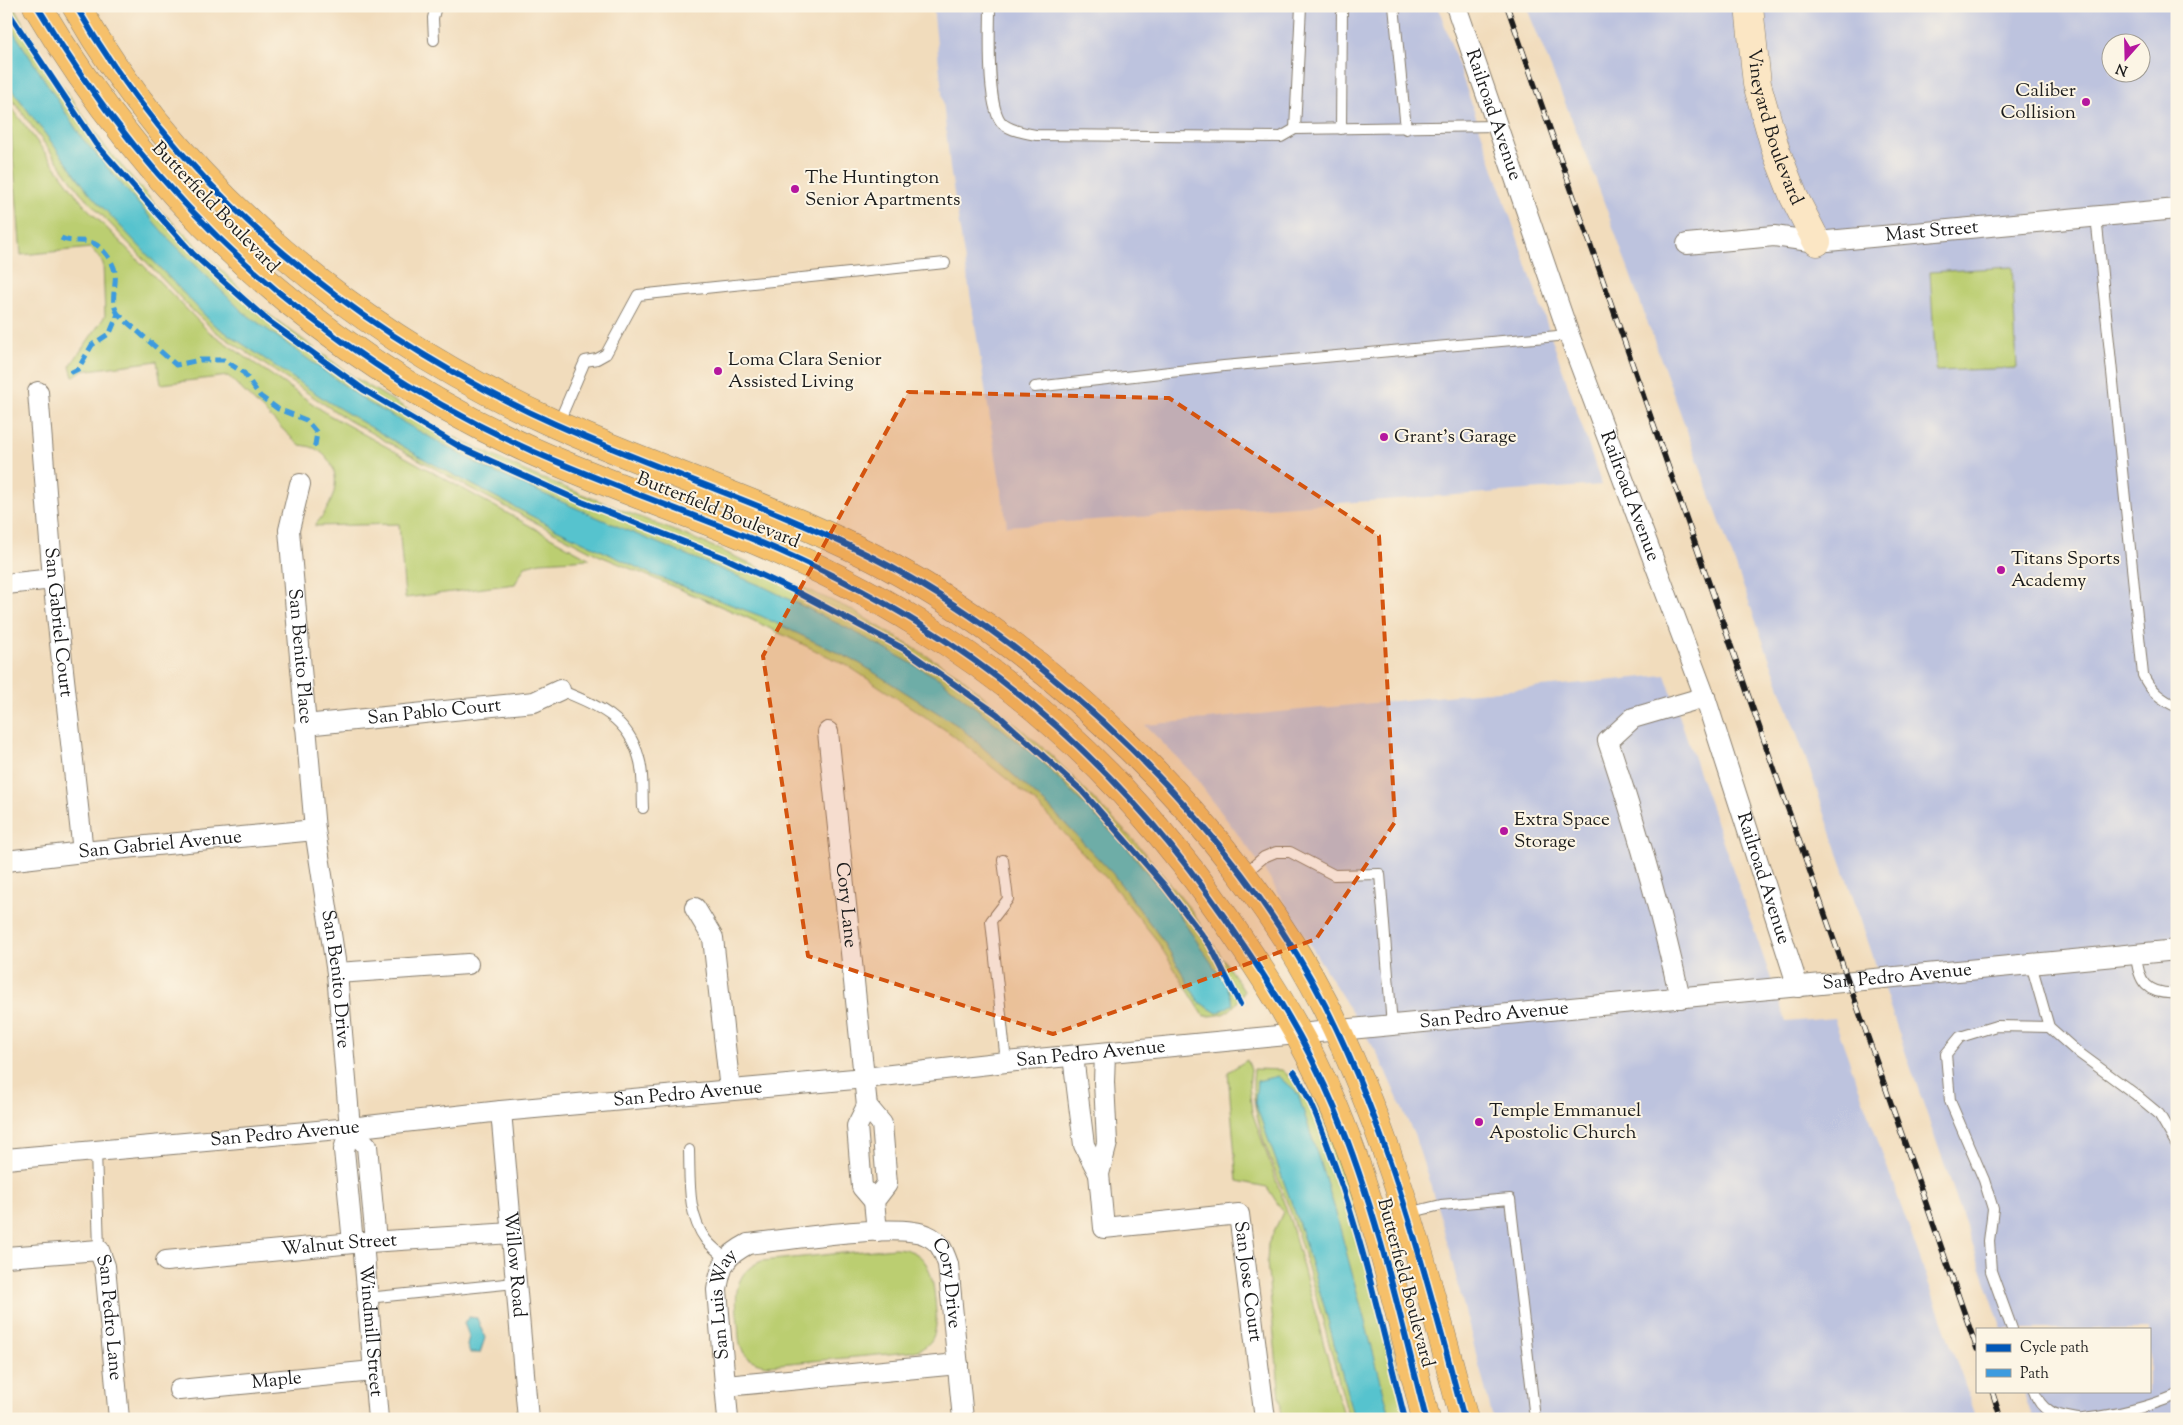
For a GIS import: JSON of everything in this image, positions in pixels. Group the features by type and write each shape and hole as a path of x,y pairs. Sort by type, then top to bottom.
{"main road":[{"name":"Butterfield Boulevard","path":"37,6 95,97 174,194 216,237 266,283 364,359 477,425 528,449 739,534 863,591 922,626 982,666 1083,751 1123,791 1187,865 1258,966 1318,1070 1358,1168 1394,1292 1426,1419"},
{"name":"Butterfield Boulevard","path":"76,6 120,73 159,124 198,170 288,258 385,331 435,363 492,394 558,425 812,528 877,560 939,596 1000,638 1062,686 1115,734 1209,833 1242,876 1301,962 1337,1031 1374,1118 1408,1213 1464,1419"}],"street":[{"name":"Railroad Avenue","path":"1456,6 1570,335 1706,697 1798,987"},
{"name":"Vineyard Boulevard","path":"1749,6 1757,84 1776,151 1794,197 1817,242"},
{"name":"Mast Street","path":"1688,244 1774,236 1817,242 2177,209"},
{"name":"San Gabriel Court","path":"38,392 53,579 83,852"},
{"name":"San Benito Place","path":"300,484 288,530 315,830"},
{"path":"6,584 53,579"},
{"name":"San Pablo Court","path":"305,725 534,702 560,690"},
{"path":"1680,998 1657,902 1627,796 1608,741 1633,718 1706,697"},
{"name":"Cory Lane","path":"828,732 865,1078"},
{"name":"San Gabriel Avenue","path":"6,861 315,830"},
{"name":"San Benito Drive","path":"315,830 337,972 350,1128"},
{"path":"695,908 713,938 730,1090"},
{"name":"San Pedro Avenue","path":"6,1159 350,1128 501,1111 865,1078 1006,1062 2177,950"},
{"path":"337,972 468,964"},
{"name":"San Jose Court","path":"1106,1053 1104,1082 1107,1144 1099,1174 1104,1228 1239,1214 1265,1419"},
{"name":"San Jose Court","path":"1073,1056 1084,1145 1099,1174"},
{"path":"865,1078 867,1106 882,1124 887,1184 874,1201 877,1231"},
{"name":"Willow Road","path":"501,1111 528,1419"},
{"name":"Windmill Street","path":"350,1128 344,1150 364,1242 378,1419"},
{"name":"San Luis Way","path":"728,1419 717,1290 720,1273 726,1259 732,1252 748,1244 877,1231"},
{"name":"Cory Drive","path":"877,1231 914,1231 927,1235 942,1245 948,1264 963,1419"},
{"name":"Walnut Street","path":"166,1261 364,1242 512,1233"},
{"name":"San Pedro Lane","path":"6,1257 99,1250 104,1266 119,1419"},
{"name":"San Luis Way","path":"726,1386 958,1364"},
{"name":"Maple","path":"179,1390 373,1371"}],"lane":[{"path":"434,40 433,18 436,6"},
{"path":"990,6 992,97 995,113 1002,123 1013,130 1036,135 1281,137 1295,129 1498,126"},
{"path":"1295,129 1301,6"},
{"path":"1341,129 1342,6"},
{"path":"1394,6 1406,128"},
{"path":"2096,216 2143,675 2149,687 2164,700 2177,707"},
{"path":"558,425 585,361 597,359 606,354 638,295 945,263"},
{"path":"1035,387 1224,366 1570,335"},
{"path":"560,690 595,705 626,728 640,758 643,808"},
{"path":"1242,876 1264,857 1276,852 1290,852 1334,875 1380,874 1392,1026"},
{"path":"1003,860 1008,899 992,922 1006,1062"},
{"path":"2136,954 2137,972 2144,984 2156,992 2177,993"},
{"path":"2031,964 2049,1027 2075,1050 2159,1114 2177,1145"},
{"path":"2012,1328 1991,1271 1989,1241 1993,1209 1984,1180 1950,1101 1946,1054 1960,1037 1996,1026 2049,1027"},
{"path":"96,1150 99,1250"},
{"path":"689,1150 692,1206 696,1220 706,1240 726,1259"},
{"path":"1408,1213 1442,1205 1510,1199 1535,1419"},
{"path":"367,1298 515,1283"},
{"path":"2034,1392 2037,1401 2052,1414 2078,1419"},
{"path":"2083,1419 2109,1416 2152,1406 2177,1395"}],"highlighted area":[{"path":"908,392 1169,398 1379,536 1395,822 1316,939 1053,1034 808,956 763,656"}],"shaded area":[{"path":"933,6 1438,6 1602,485 1007,526 950,168"},
{"path":"1526,6 2177,6 2177,1419 2033,1419 2023,1392 2150,1392 2150,1328 2002,1328 1812,776 1593,172"},
{"path":"1665,675 1786,1022 1834,1018 1977,1419 1493,1419 1441,1219 1415,1137 1378,1055 1263,868 1191,772 1145,725"}],"green space":[{"path":"6,6 13,6 47,64 106,148 160,210 260,308 352,376 450,435 531,474 705,543 850,609 960,676 1051,755 1140,847 1190,909 1244,991 1232,1008 1219,1015 1204,1016 1155,938 1110,882 1036,803 950,733 848,666 746,617 598,555 466,486 348,420 216,332 193,311 80,192 6,91"},
{"path":"9,104 83,204 208,331 329,415 590,559 540,562 525,566 515,584 405,598 399,524 314,526 326,510 334,492 335,474 332,465 317,450 299,445 228,376 161,384 157,361 81,371 73,377 70,366 105,316 103,263 91,248 21,255"},
{"path":"2012,267 2017,368 1936,371 1930,272"},
{"path":"1247,1060 1251,1069 1249,1086 1252,1112 1291,1223 1344,1419 1282,1419 1267,1262 1268,1244 1283,1212 1267,1187 1237,1181 1228,1072"},
{"path":"1254,1069 1282,1070 1317,1102 1350,1189 1411,1419 1349,1419 1295,1225 1260,1128 1255,1108"},
{"path":"894,1248 905,1249 914,1253 921,1258 930,1272 935,1300 936,1326 932,1340 927,1345 910,1352 768,1365 755,1362 744,1353 739,1339 736,1304 738,1286 741,1279 753,1266 762,1261"}],"water":[{"path":"6,20 82,138 167,237 242,311 367,402 487,469 626,530 764,587 853,631 940,679 1037,757 1130,851 1169,900 1227,986 1233,1004 1217,1013 1199,1002 1164,942 1113,874 1051,809 960,727 859,663 761,616 653,575 556,529 424,459 327,401 213,324 90,194 17,96 6,79"},
{"path":"1278,1076 1298,1094 1334,1206 1391,1419 1354,1419 1325,1309 1297,1218 1255,1103 1257,1081"},
{"path":"469,1317 477,1318 485,1338 480,1353 470,1353 467,1346 469,1336 464,1323"}],"railway":[{"path":"1507,6 1976,1346"},
{"path":"1992,1392 2001,1419"}],"marked path":[{"path":"61,238 69,241 91,242 108,256 115,272 114,304 118,314"},
{"path":"70,373 78,369 92,345 110,333 118,314 176,365 200,360 224,360 244,373 260,396 278,409 306,420 317,433 315,445 312,449"}],"cycle path":[{"path":"37,6 84,79 135,146 190,209 250,267 314,320 382,369 455,412 532,451 759,542 807,563 877,599 921,625 1015,691 1059,728 1100,768 1177,853 1211,899 1270,985 1316,1067 1350,1146 1375,1223 1397,1301 1426,1419"},
{"path":"76,6 120,74 169,138 224,198 283,253 346,303 413,348 483,388 555,424 754,504 872,557 938,595 1004,640 1069,692 1131,748 1189,809 1241,873 1287,939 1325,1005 1369,1105 1388,1156 1421,1261 1464,1419"},
{"path":"6,9 96,144 193,254 267,320 364,390 462,448 582,502 725,558 799,593 904,649 997,714 1082,791 1164,885 1210,945 1240,1004"},
{"path":"1294,1072 1307,1094 1317,1117 1356,1228 1405,1419"}],"place":[{"name":"Caliber Collision","path":"2086,102"},
{"name":"The Huntington Senior Apartments","path":"795,189"},
{"name":"Loma Clara Senior Assisted Living","path":"718,371"},
{"name":"Grant's Garage","path":"1384,437"},
{"name":"Titans Sports Academy","path":"2001,570"},
{"name":"Extra Space Storage","path":"1504,831"},
{"name":"Temple Emmanuel Apostolic Church","path":"1479,1122"}]}
